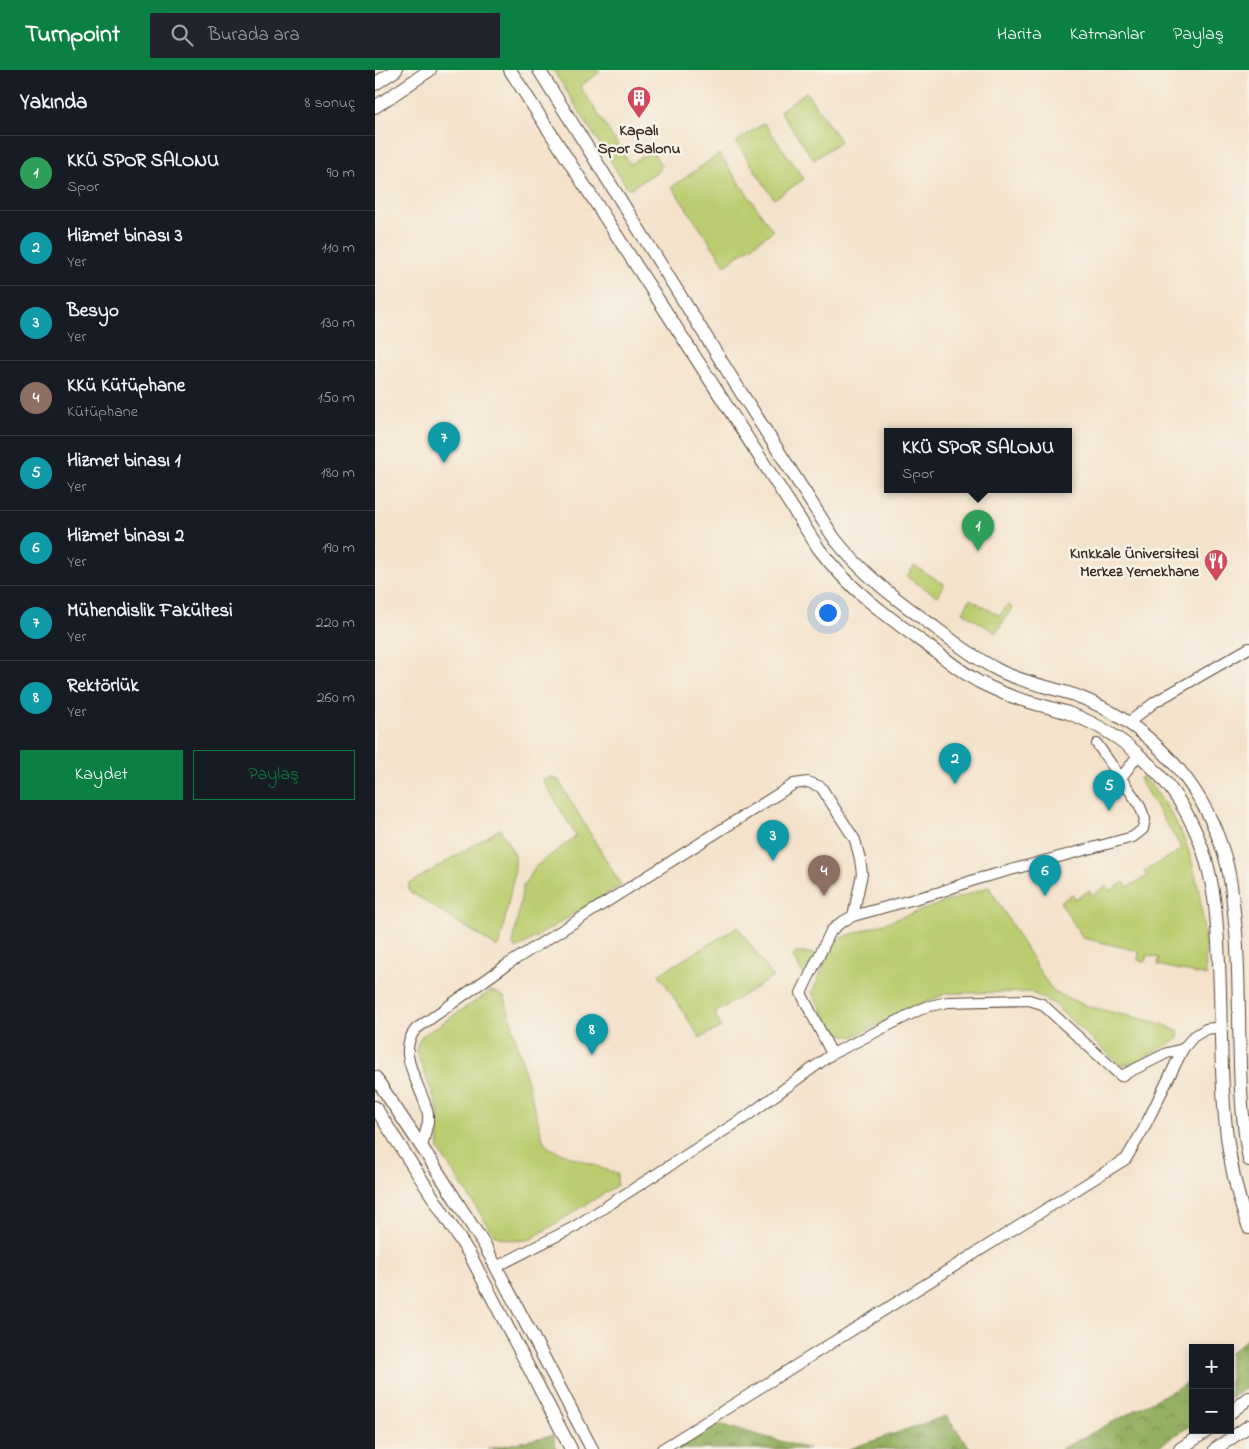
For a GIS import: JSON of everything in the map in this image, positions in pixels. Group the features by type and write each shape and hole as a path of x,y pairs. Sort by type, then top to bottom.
{"street":[{"path":"375,84 396,70"},
{"path":"375,107 430,70"},
{"path":"510,70 819,549 837,572 865,598 976,680 1011,696 1080,718 1113,735 1138,755 1171,790 1193,826 1208,866 1214,897 1219,961 1224,1111 1235,1185 1249,1228"},
{"path":"539,70 735,383 834,538 851,559 877,584 985,664 1017,678 1082,698 1108,711 1151,740 1186,778 1210,818 1223,850 1231,883 1238,960 1243,1117 1249,1160"},
{"path":"719,393 735,383"},
{"path":"1128,723 1155,702 1249,648"},
{"path":"1121,778 1151,740"},
{"path":"833,1054 801,992 831,931 840,923 853,916 940,892 977,879 1133,837 1143,829 1145,819 1139,804 1097,744"},
{"path":"408,1156 422,1147 428,1122 427,1110 407,1051 409,1039 415,1029 508,964 794,784 808,782 821,787 855,840 862,874 853,916"},
{"path":"1193,826 1210,818"},
{"path":"481,1275 574,1226 747,1116 833,1054 928,1006 945,1002 1029,1000 1042,1004 1121,1076 1167,1053 1183,1049"},
{"path":"662,1449 1126,1159 1143,1130 1183,1049 1193,1037 1206,1029 1240,1027"},
{"path":"375,1077 422,1147 496,1267 592,1449"},
{"path":"375,1107 408,1156 481,1275 571,1449"},
{"path":"1234,1410 1249,1398"},
{"path":"1215,1449 1249,1426"},
{"path":"1180,1449 1202,1434"}],"green space":[{"path":"553,70 599,70 600,72 580,86 630,164 652,151 661,165 660,170 631,188 627,187"},
{"path":"806,92 840,141 814,160 780,111"},
{"path":"764,123 804,179 774,199 736,142"},
{"path":"719,154 773,231 725,265 672,187"},
{"path":"914,566 944,584 937,596 907,577"},
{"path":"970,599 1000,616 1007,605 1012,608 996,633 963,612"},
{"path":"549,777 558,780 621,885 518,948 515,948 513,945 523,886 535,867 576,836 543,780"},
{"path":"1143,777 1161,799 1175,821 1194,869 1203,921 1206,976 1158,965 1159,958 1147,955 1145,962 1138,960 1139,951 1083,938 1060,902 1072,895 1075,899 1089,891 1093,895 1107,886 1110,891 1124,882 1128,887 1147,876 1144,872 1182,849 1139,779"},
{"path":"500,829 515,855 515,869 500,944 497,947 409,891 409,884"},
{"path":"989,887 1054,992 1090,1007 1163,1024 1179,1032 1177,1040 1134,1063 1120,1065 1052,1003 1030,992 947,993 909,1009 853,1037 835,1032 812,993 835,940"},
{"path":"738,927 773,977 715,1013 721,1027 700,1038 659,974"},
{"path":"796,953 813,953 815,956 807,980 793,957"},
{"path":"491,991 505,998 543,1140 549,1148 617,1174 617,1185 531,1239 526,1240 512,1240 494,1235 439,1150 438,1108 416,1051 422,1036"},
{"path":"1249,1337 1249,1386 1234,1395 1234,1389 1234,1350"},
{"path":"1189,1382 1189,1427 1154,1449 1061,1449"},
{"path":"946,1416 971,1449 849,1449"},
{"path":"715,1423 809,1449 677,1449"},
{"path":"553,1435 557,1449 488,1449"}],"place":[{"name":"Kapalı Spor Salonu","path":"639,119"},
{"name":"Mühendislik Fakültesi","path":"444,463"},
{"name":"KKÜ SPOR SALONU","path":"978,551"},
{"name":"Kırıkkale Üniversitesi Merkez Yemekhane","path":"1216,582"},
{"name":"Hizmet binası 3","path":"955,784"},
{"name":"Hizmet binası 1","path":"1109,811"},
{"name":"Besyo","path":"773,861"},
{"name":"KKü Kütüphane","path":"824,896"},
{"name":"Hizmet binası 2","path":"1045,896"},
{"name":"Rektörlük","path":"592,1055"}]}
